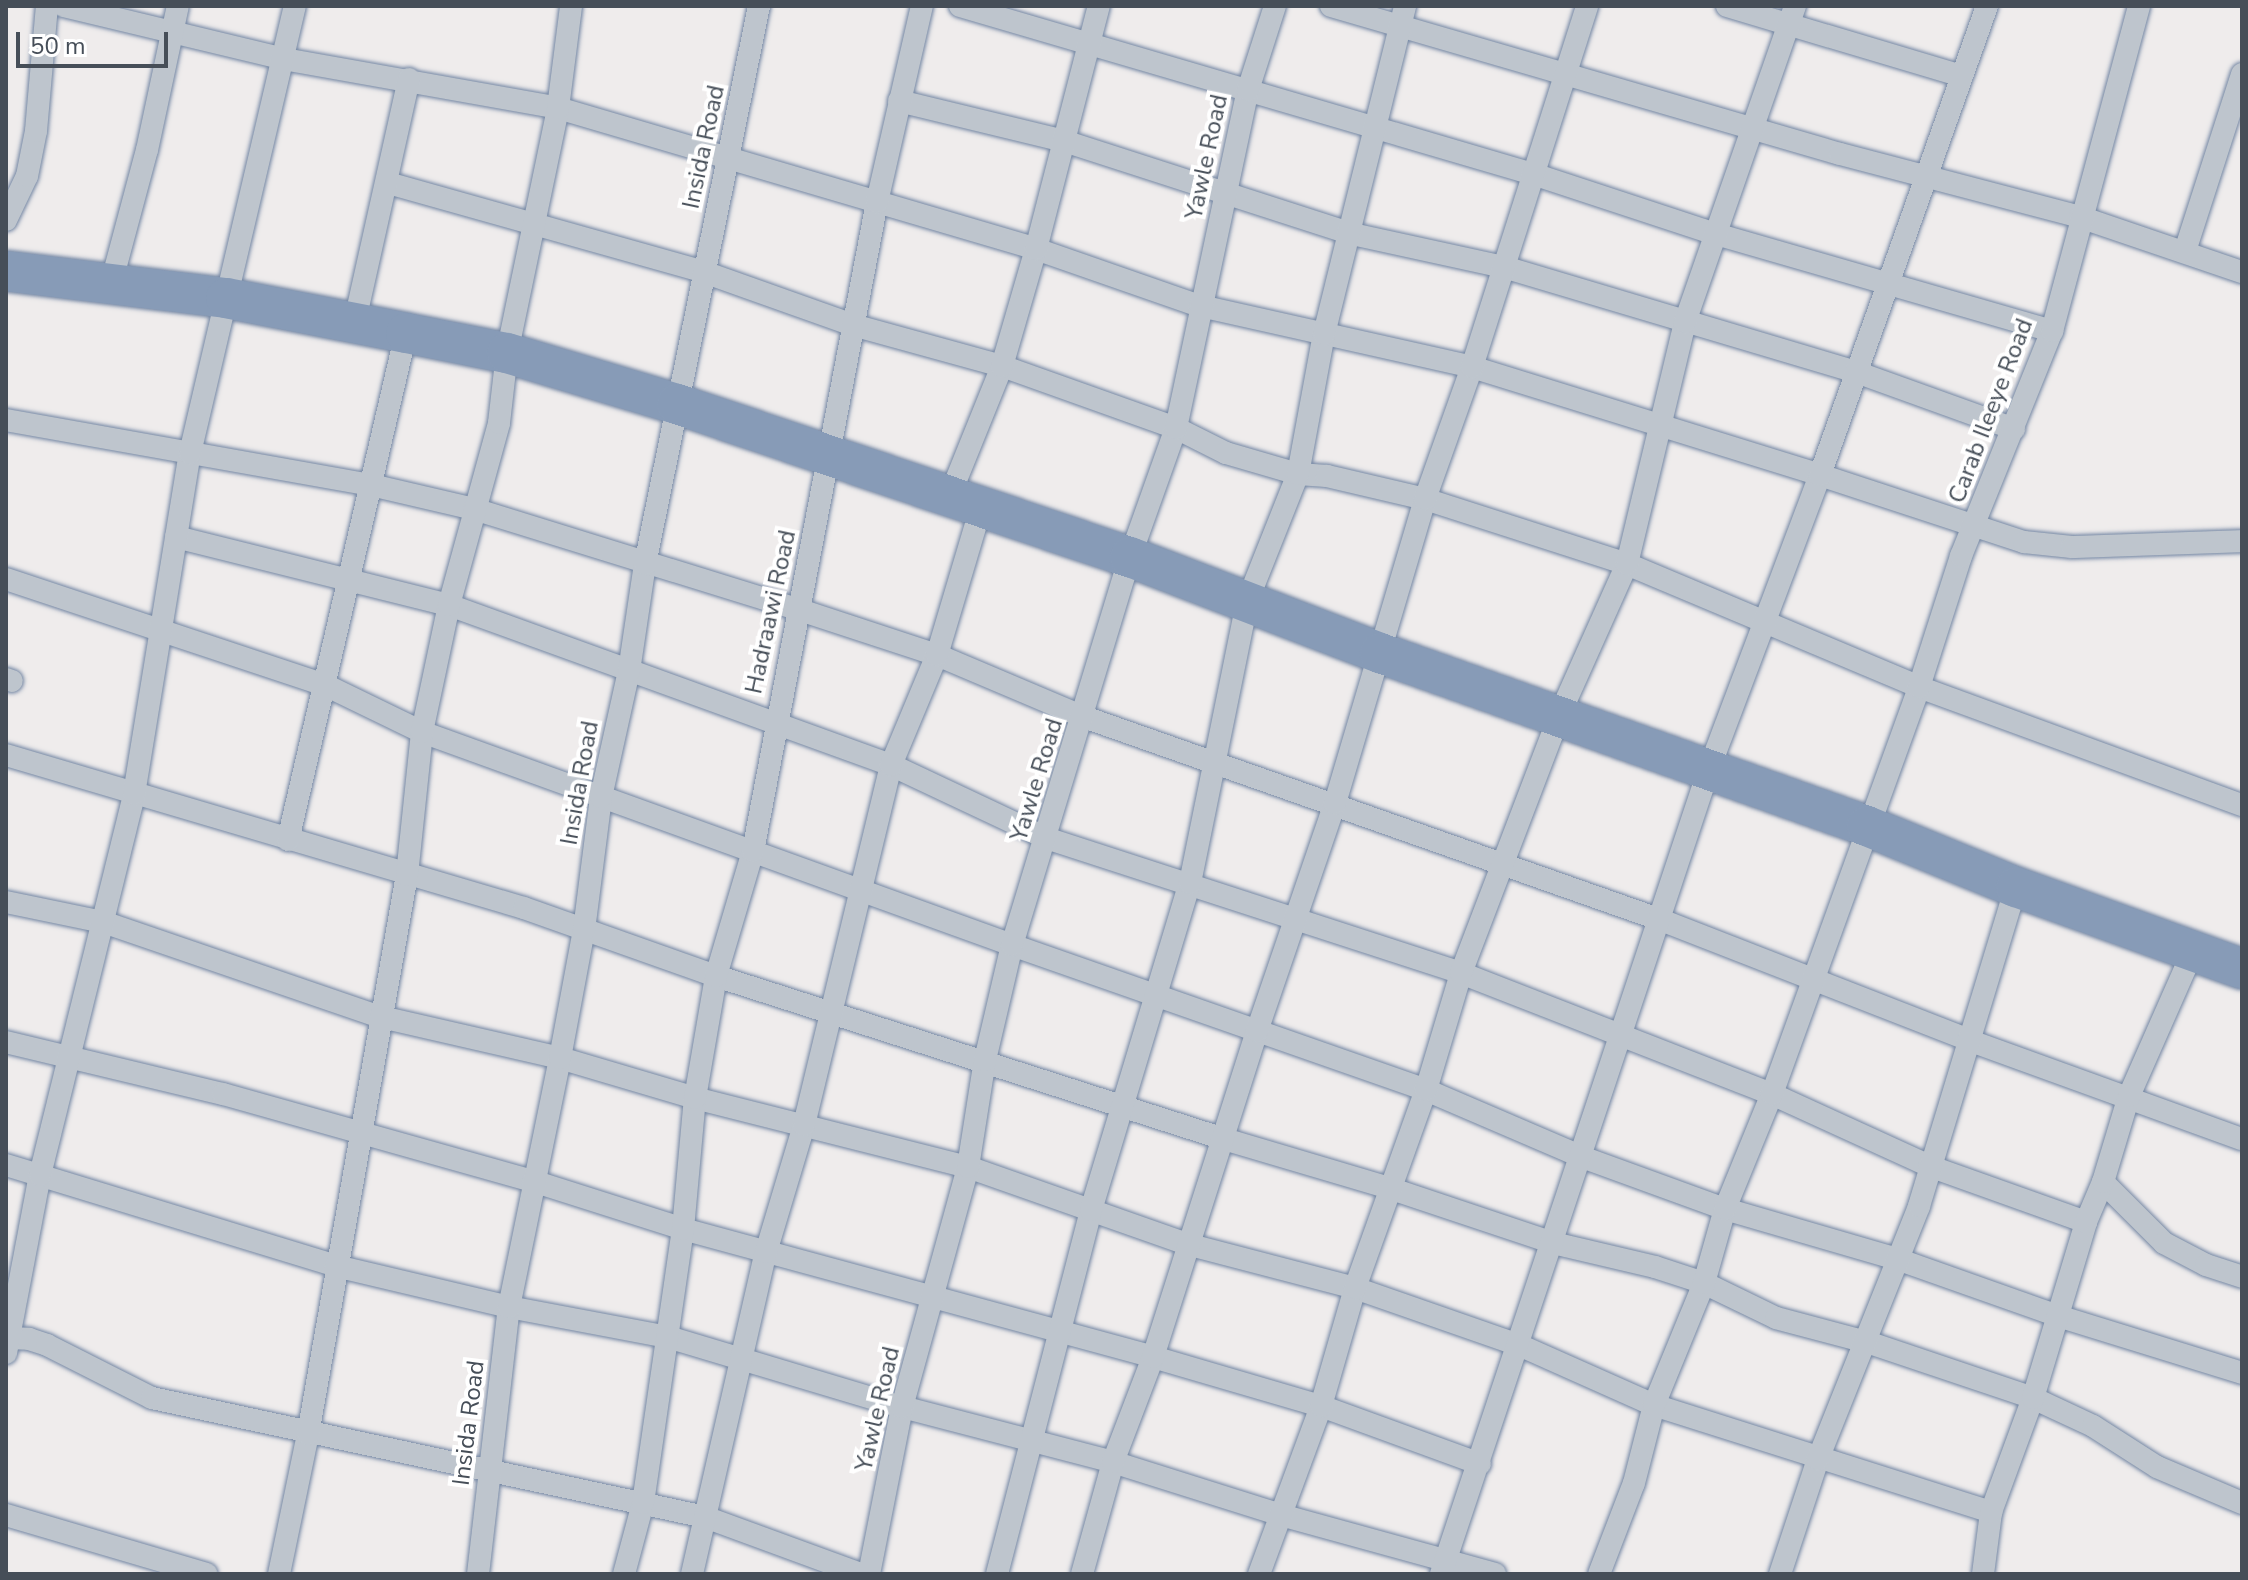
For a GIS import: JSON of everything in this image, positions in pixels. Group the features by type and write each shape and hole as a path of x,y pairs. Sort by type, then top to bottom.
{"highway":[{"path":"6,271 226,298 507,353 677,404 1130,557 1380,653 1867,826 2016,887 2242,969"}],"street":[{"path":"6,220 27,176 36,131 47,6"},
{"path":"64,6 284,59 558,108 1036,249 1200,306 1472,367 2024,542 2072,547 2242,541"},
{"path":"111,284 147,150 178,6"},
{"path":"295,6 190,453 134,794 40,1175 7,1343 29,1339 47,1345 152,1398 705,1517 861,1574"},
{"path":"279,1574 308,1434 407,875 422,732 449,605 499,423 507,353 558,108 571,6"},
{"name":"Insida Road","path":"478,1574 509,1307 584,930 601,797 629,671 645,564 759,6"},
{"name":"Hadraawi Road","path":"624,1574 643,1503 683,1229 695,1098 716,976 753,851 797,609 831,456 877,202 922,6"},
{"path":"960,6 1533,174 1716,234 2052,331"},
{"path":"692,1574 766,1252 804,1125 891,765 937,655 966,501 1099,6"},
{"name":"Yawle Road","path":"869,1574 902,1407 968,1167 985,1060 1012,945 1084,717 1130,557 1176,428 1248,90 1275,6"},
{"path":"1331,6 1402,16 1565,73 2080,217 2128,236 2185,251 2242,272"},
{"path":"1082,1574 1113,1462 1153,1357 1257,1031 1335,803 1425,499 1472,367 1587,6"},
{"path":"1727,6 1792,16 1962,76"},
{"path":"1443,1566 1480,1464 1709,769 1820,475 1987,6"},
{"name":"Carab Ileeye Road","path":"1599,1574 1634,1483 1654,1405 1704,1283 1725,1209 1772,1094 1919,687 1961,556 2052,331 2080,217 2139,6"},
{"path":"997,1574 1091,1210 1154,993 1190,883 1247,602 1298,474 1324,334 1402,16"},
{"path":"1259,1574 1321,1406 1355,1288 1426,1090 1461,973 1559,716 1627,564 1685,322 1792,16"},
{"path":"2185,251 2242,74"},
{"path":"354,325 409,79"},
{"path":"899,101 1064,141 1348,233 1504,267 1856,372 2014,429"},
{"path":"388,183 704,272 853,325 1002,366 1176,428 1226,453 1298,474 1327,476 1425,499 1627,564 1919,687 2242,805"},
{"path":"288,840 406,333"},
{"path":"6,420 371,485 474,509 797,609 937,655 1084,717 1661,920 1968,1040 2242,1139"},
{"path":"176,537 449,605 891,765 1046,838 1461,973 1772,1094 1929,1166 2086,1222"},
{"path":"6,579 325,685 422,732 1012,945 1426,1090 1582,1157 1725,1209 1900,1260 2058,1316 2242,1373"},
{"path":"6,755 584,930 716,976 1224,1139 1389,1188 1553,1243 1655,1267 1704,1283 1776,1318 1867,1342 2033,1398 2093,1426 2157,1467 2242,1503"},
{"path":"1780,1574 1818,1459 1919,1206 2016,887"},
{"path":"6,902 103,922 381,1017 560,1058 695,1098 968,1167 1190,1245 1355,1288 1519,1345 1654,1405 1991,1512"},
{"path":"1987,1573 1991,1512 2033,1398 2086,1222 2103,1182 2129,1096 2193,951"},
{"path":"6,1042 223,1094 362,1136 533,1181 683,1229 1153,1357 1321,1406 1480,1464"},
{"path":"6,1165 336,1266 509,1307 668,1337 902,1407 1113,1462 1443,1566 1495,1574"},
{"path":"2103,1182 2164,1243 2206,1265 2242,1277"},
{"path":"6,1515 206,1574"}]}
